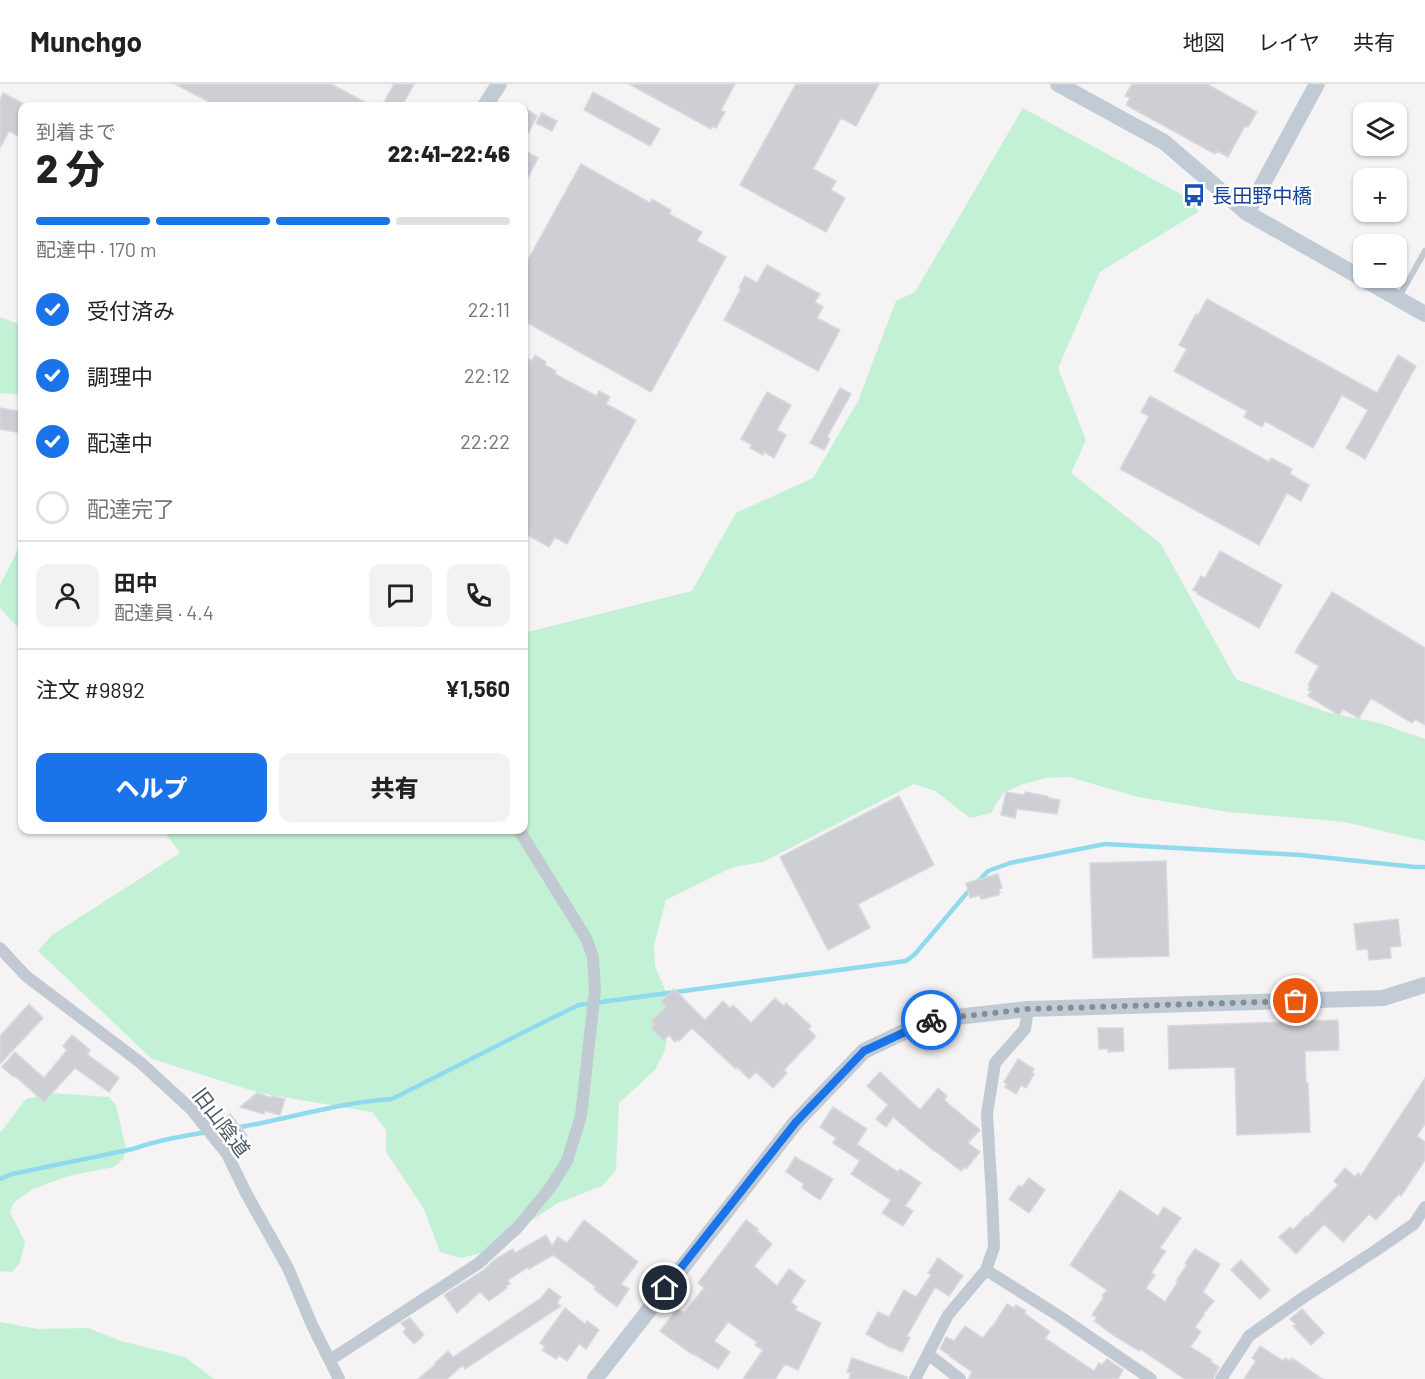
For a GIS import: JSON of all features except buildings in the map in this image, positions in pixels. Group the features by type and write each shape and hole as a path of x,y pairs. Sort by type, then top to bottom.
{"street":[{"path":"488,102 499,84"},
{"path":"1058,84 1164,142 1247,213 1425,314"},
{"path":"1247,213 1317,84"},
{"path":"330,1360 479,1263 518,1227 550,1188 567,1161 581,1116 595,990 594,957 586,938 521,834"},
{"name":"旧山陰道","path":"0,948 26,976 141,1063 191,1109 226,1154 288,1268 312,1325 339,1379"},
{"path":"595,1379 796,1122 864,1051 929,1020 1028,1009 1383,998 1425,985"},
{"path":"915,1379 948,1315 986,1270 994,1246 987,1114 994,1063 1025,1029 1028,1009"},
{"path":"1221,1379 1249,1336 1414,1224 1425,1207"},
{"path":"986,1270 1059,1316 1151,1379"},
{"path":"928,1354 960,1379"}],"lane":[{"path":"1398,299 1425,251"}],"green space":[{"path":"1023,108 1193,201 1198,212 1100,272 1058,368 1086,440 1071,473 1161,544 1236,679 1326,712 1379,723 1425,739 1425,841 1345,822 1228,812 1138,797 1069,777 1046,778 1023,784 1003,793 991,813 970,818 935,791 914,784 763,862 733,867 666,900 654,945 655,966 672,1006 665,1050 655,1070 619,1103 616,1170 602,1186 558,1203 482,1253 461,1258 440,1252 424,1209 386,1152 386,1130 372,1112 260,1093 152,1059 38,951 52,935 180,853 166,834 528,834 528,632 692,591 736,513 813,478 858,401 896,301 915,292"},
{"path":"0,317 18,324 18,395 0,393"},
{"path":"18,549 18,628 0,608 0,585"},
{"path":"51,1093 109,1097 116,1105 126,1149 123,1159 114,1167 68,1176 33,1189 14,1202 10,1212 25,1242 20,1263 12,1272 0,1271 0,1133 26,1099"},
{"path":"0,1322 38,1329 88,1328 121,1341 185,1357 214,1379 0,1379"}],"waterway":[{"path":"0,1179 12,1174 175,1138 246,1126 337,1106 392,1099 579,1005 906,961 915,954 988,871 1010,863 1105,844 1301,855 1425,867"}],"way so far":[{"path":"931,1020 1028,1009 1296,1001"}],"place":[{"name":"長田野中橋","path":"1194,195"}],"route":[{"path":"665,1288 796,1122 864,1051 931,1020"}]}
